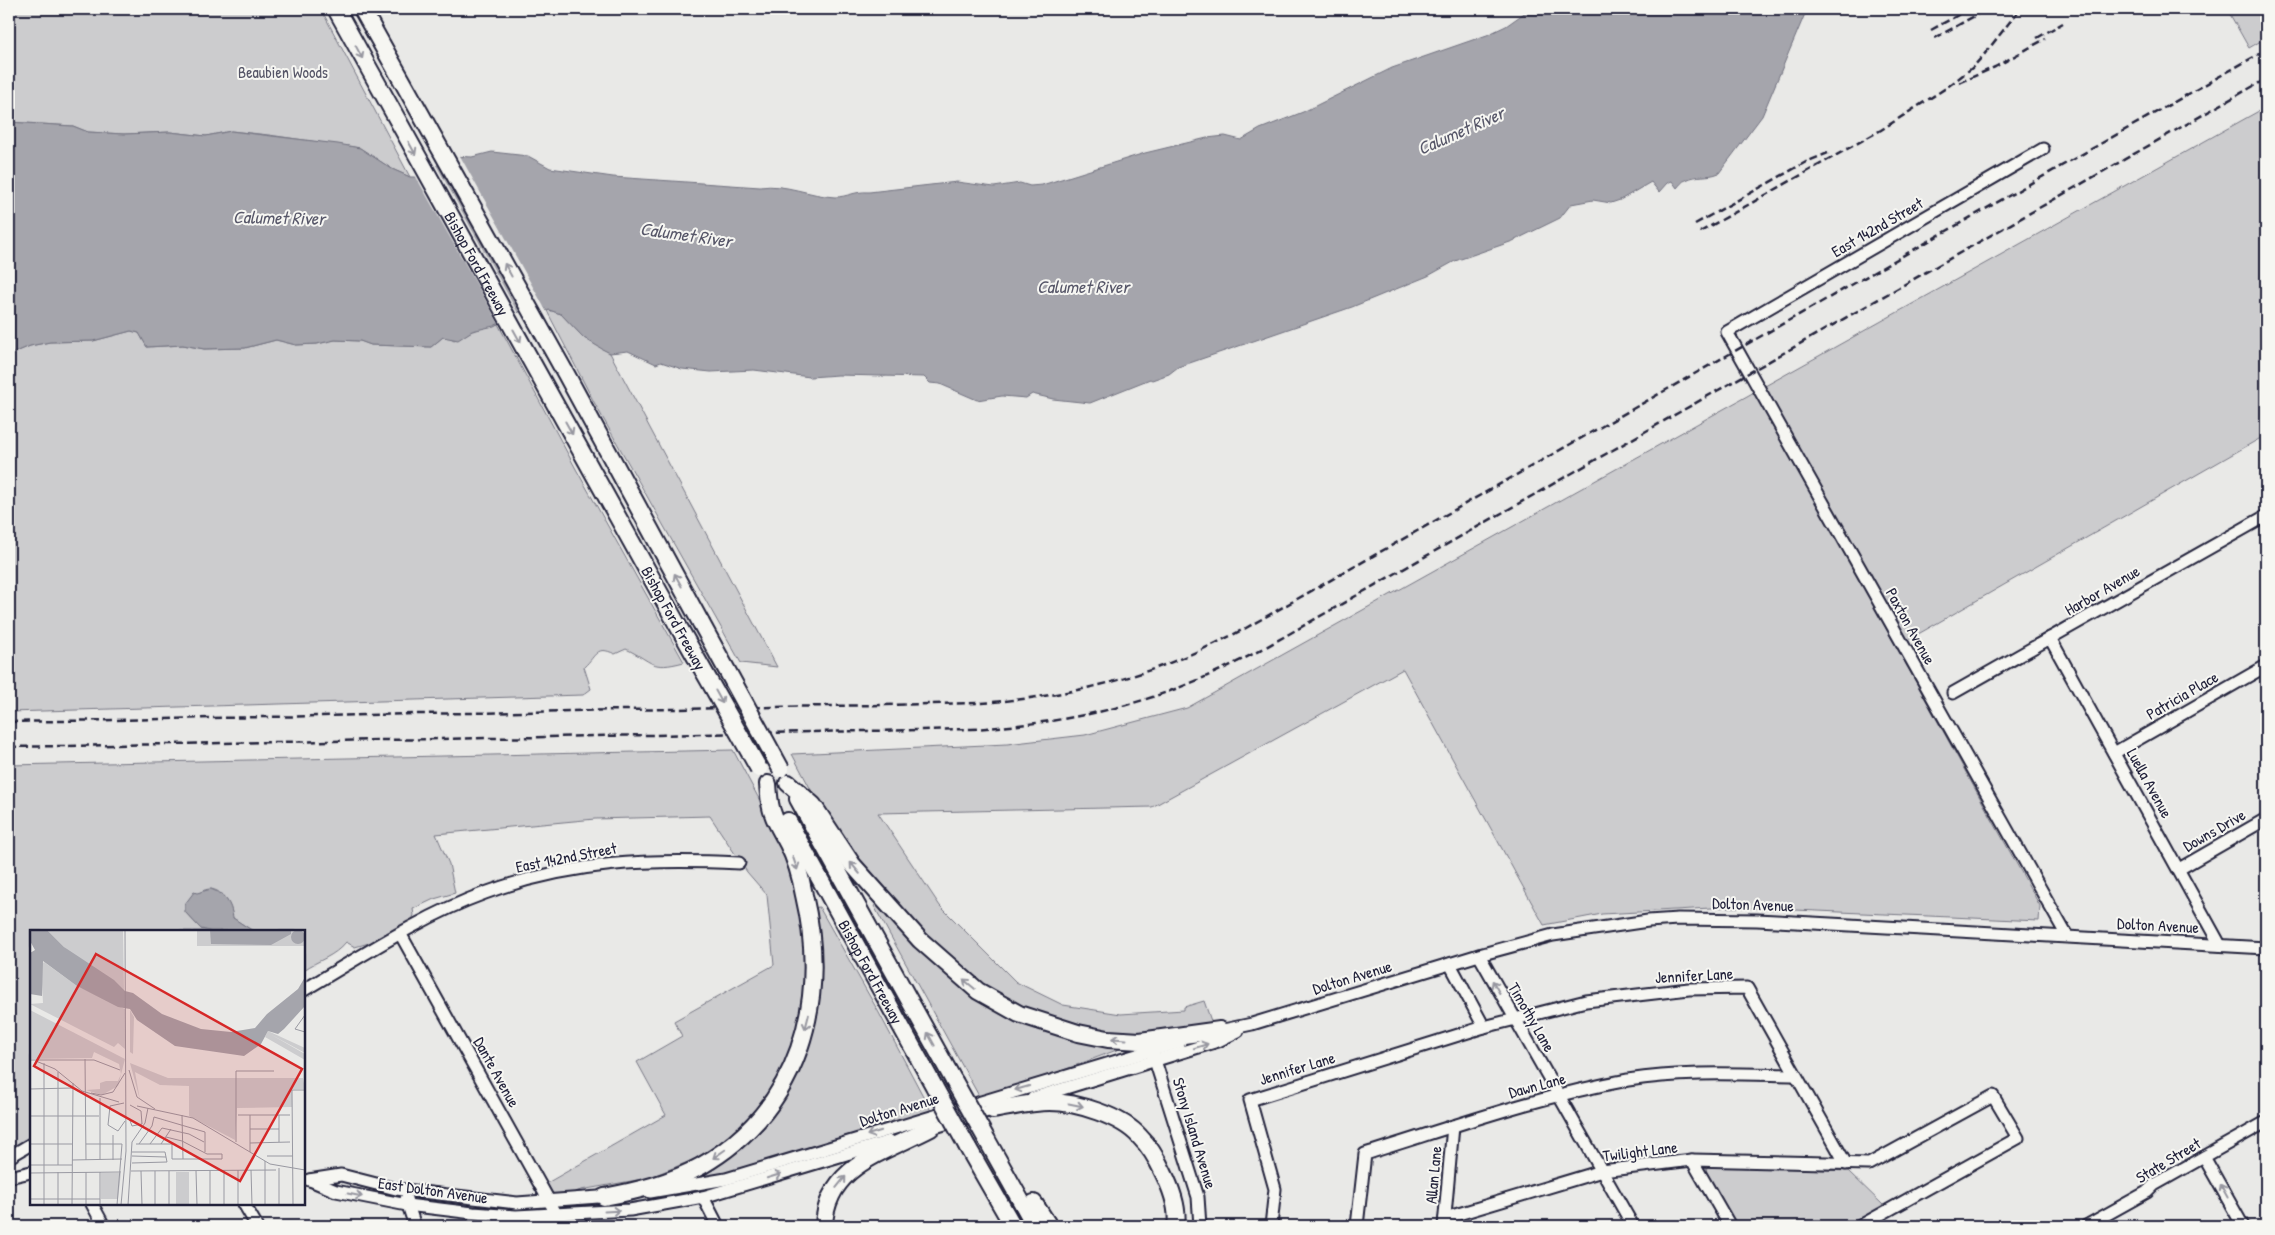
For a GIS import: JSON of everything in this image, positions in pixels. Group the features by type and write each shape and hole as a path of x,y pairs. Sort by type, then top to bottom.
{"highway":[{"name":"Bishop Ford Freeway","path":"336,9 1012,1226"},
{"name":"Bishop Ford Freeway","path":"362,9 566,374 784,776 1036,1226"},
{"path":"784,776 813,805 852,864 920,940 978,991 1019,1014 1078,1033 1108,1038 1140,1041 1220,1030"},
{"path":"604,1197 639,1190 676,1177 699,1167 723,1152 751,1128 770,1106 785,1083 800,1051 813,994 814,960 810,922 796,865 772,814 768,784"},
{"path":"993,1110 1049,1102 1077,1104 1110,1116 1139,1135 1157,1158 1170,1186 1178,1217 1176,1226"},
{"path":"824,1226 824,1215 832,1194 852,1169 865,1160 931,1128"},
{"path":"991,1146 1017,1177 1049,1226"},
{"path":"977,1163 1002,1226"}],"street":[{"name":"East 142nd Street","path":"1727,332 2043,149"},
{"name":"Paxton Avenue","path":"1727,332 2067,936"},
{"name":"Harbor Avenue","path":"1953,693 2266,516"},
{"name":"Luella Avenue","path":"2050,638 2220,945"},
{"name":"Patricia Place","path":"2114,752 2266,666"},
{"name":"Downs Drive","path":"2179,869 2266,819"},
{"name":"East 142nd Street","path":"305,989 430,918 484,893 553,872 653,860 739,863"},
{"name":"Dolton Avenue","path":"555,1213 630,1210 702,1198 993,1110 1220,1030 1252,1024 1479,955 1553,935 1588,929 1678,919 1757,920 2266,948"},
{"name":"Dante Avenue","path":"401,935 563,1226"},
{"name":"Timothy Lane","path":"1479,955 1633,1226"},
{"path":"1450,964 1484,1027"},
{"name":"Jennifer Lane","path":"1272,1226 1275,1189 1250,1100 1514,1018 1586,1001 1689,989 1747,988 1846,1164"},
{"name":"Dolton Avenue","path":"550,1201 665,1191 726,1179 1153,1055 1218,1041 1252,1024"},
{"name":"Stony Island Avenue","path":"1153,1055 1198,1196 1200,1226"},
{"name":"Dawn Lane","path":"1358,1226 1366,1154 1558,1095 1630,1080 1696,1074 1795,1075"},
{"path":"1846,1164 1869,1164 1992,1096 2018,1138 1860,1226"},
{"name":"State Street","path":"2087,1226 2266,1122"},
{"name":"Allan Lane","path":"1445,1222 1453,1126"},
{"path":"9,1157 30,1145"},
{"path":"2204,1157 2243,1226"},
{"path":"1692,1160 1730,1226"},
{"name":"Twilight Lane","path":"1445,1222 1602,1171 1692,1160 1846,1164"},
{"path":"9,1177 30,1172"},
{"name":"East Dolton Avenue","path":"306,1179 341,1175 403,1190 508,1202 550,1201"},
{"name":"East Dolton Avenue","path":"306,1179 336,1191 407,1205 516,1216 555,1213"},
{"path":"403,1190 415,1226"},
{"path":"702,1198 718,1226"},
{"path":"93,1205 104,1226"},
{"path":"245,1205 257,1226"}],"green space":[{"name":"Beaubien Woods","path":"9,9 321,9 410,177 392,169 360,148 269,135 231,131 206,136 170,132 124,134 88,132 73,126 9,122"},
{"path":"2227,9 2266,9 2266,38 2249,48"},
{"path":"2266,107 2266,435 1906,641 1792,442 1785,446 2040,906 2039,921 1729,907 1602,914 1544,925 1403,669 1152,807 878,813 940,906 1016,982 1063,1005 1121,1014 1184,1010 1184,1007 1204,1001 1211,1021 1209,1026 1145,1034 1090,1029 1026,1010 977,981 922,934 874,881 817,801 792,754 1007,744 1085,735 1187,708"},
{"path":"547,311 561,314 584,338 610,353 777,667 741,663 595,404"},
{"path":"498,324 576,469 684,662 665,666 653,664 626,649 615,654 609,651 600,651 584,667 591,689 583,695 9,712 9,355 30,346 50,342 93,341 131,331 139,333 147,347 183,345 204,349 245,348 276,340 296,345 317,344 335,340 360,341 371,345 431,347 443,337 449,337 454,340 472,331"},
{"path":"733,750 767,814 794,880 802,917 806,965 796,1048 755,1114 729,1138 705,1155 648,1178 581,1190 563,1196 552,1193 547,1183 666,1115 637,1062 682,1036 674,1021 774,965 767,895 747,872 710,816 595,819 436,834 449,864 455,893 434,899 413,909 414,915 412,920 376,941 355,947 346,942 331,955 305,969 305,930 251,930 233,918 226,900 217,891 212,889 199,893 185,912 201,929 206,930 30,930 30,1141 9,1153 9,765"},
{"path":"877,904 956,981 1122,1045 1122,1048 1050,1075 979,1096 874,906"},
{"path":"819,907 878,1011 931,1111 724,1173 682,1183 733,1152 808,1046 813,908"},
{"path":"1711,1165 1848,1171 1884,1206 1848,1226 1736,1226 1706,1171 1707,1167"}],"water":[{"name":"Calumet River","path":"1530,9 1807,9 1762,116 1719,173 1690,178 1683,181 1677,188 1672,181 1667,183 1659,192 1651,182 1620,200 1611,203 1593,200 1571,204 1560,218 1513,241 1455,261 1428,276 1352,307 1178,367 1169,374 1150,379 1090,403 1053,399 1032,394 1026,398 1002,396 977,400 940,384 930,383 924,377 838,375 810,377 754,370 711,372 682,369 661,362 656,364 628,351 610,353 584,338 561,314 547,311 543,306 523,310 494,326 472,331 458,340 443,337 431,347 371,345 360,341 335,340 317,344 296,345 276,340 245,348 204,349 183,345 147,347 139,333 131,331 93,341 50,342 30,346 9,355 9,122 73,126 88,132 124,134 170,132 206,136 231,131 338,144 360,148 392,169 410,177 418,177 452,156 472,157 492,152 528,156 550,168 613,177 760,187 769,186 835,197 859,192 957,182 994,187 1020,183 1030,186 1042,185 1145,153 1207,138 1225,136 1241,140 1260,129 1303,112 1392,68 1487,35 1506,26"},
{"path":"211,889 220,894 227,900 233,918 251,930 201,929 185,912 185,904 194,892 197,893"}],"pier":[{"path":"451,154 459,154 548,314 542,308 522,313 437,162"},
{"path":"435,163 519,315 500,326 415,175"}],"railway":[{"path":"1931,30 1969,9"},
{"path":"1935,38 1987,9"},
{"path":"1700,232 1881,130 1946,88 1972,68 2020,9"},
{"path":"2037,38 2063,23"},
{"path":"1959,83 1995,67 2045,39"},
{"path":"9,722 982,703 1053,695 1118,680 1181,658 1246,628 2266,50"},
{"path":"9,747 972,729 1051,721 1124,706 1194,682 1266,647 2266,79"},
{"path":"1695,224 1806,162 1828,153"}]}
